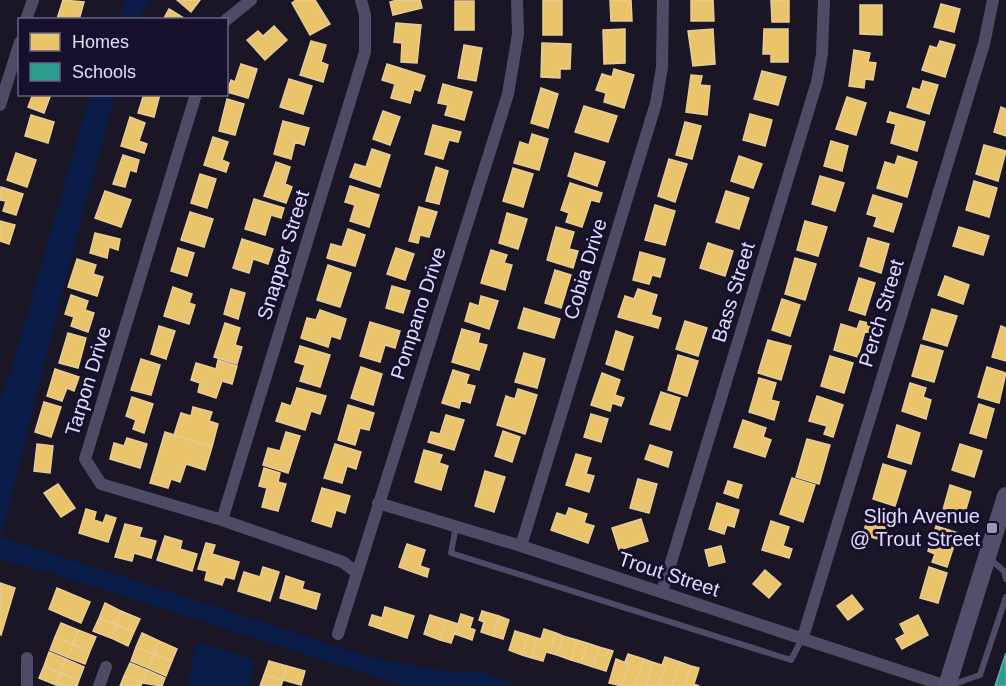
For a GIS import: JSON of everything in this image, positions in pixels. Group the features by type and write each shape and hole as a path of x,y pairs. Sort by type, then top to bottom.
{"street":[{"path":"27,18 33,0"},
{"path":"228,18 251,0"},
{"name":"Snapper Street","path":"222,520 365,52 365,15 361,0"},
{"name":"Pompano Drive","path":"338,634 508,94 518,34 517,0"},
{"name":"Cobia Drive","path":"521,546 656,104 662,67 663,0"},
{"name":"Bass Street","path":"662,592 817,82 822,54 824,0"},
{"name":"Perch Street","path":"802,637 984,44 993,0"},
{"path":"0,105 18,48"},
{"name":"Tarpon Drive","path":"195,96 85,459 101,484 222,520 343,562 357,573"},
{"path":"947,686 1006,496"},
{"name":"Trout Street","path":"378,503 521,546 947,686"},
{"path":"27,658 27,686"},
{"path":"99,686 106,667"}],"lane":[{"path":"456,526 450,553 791,660 802,637"},
{"path":"987,557 1004,572 1006,579"},
{"path":"947,686 980,675 1006,597"}],"water":[{"path":"125,0 149,0 139,18 118,18"},
{"path":"90,96 115,96 68,269 1,537 369,657 452,673 483,672 511,682 515,686 405,686 48,572 0,559 0,409"},
{"path":"196,643 245,656 254,662 249,686 187,686"}],"building: Homes":[{"path":"63,0 84,2 80,18 57,18"},
{"path":"177,0 200,0 191,12"},
{"path":"296,0 315,0 330,24 310,35 292,3"},
{"path":"420,0 422,8 393,15 390,2"},
{"path":"543,0 562,0 562,35 543,35"},
{"path":"610,0 631,0 632,21 611,21"},
{"path":"691,0 713,0 714,21 691,21"},
{"path":"771,0 789,0 789,22 772,22"},
{"path":"455,1 474,1 474,30 455,30"},
{"path":"941,4 960,9 954,32 934,27"},
{"path":"860,5 882,5 882,35 860,34"},
{"path":"169,9 184,18 164,18"},
{"path":"396,23 421,25 417,63 401,62 402,43 394,42"},
{"path":"274,26 287,40 265,60 247,40 258,31 263,36"},
{"path":"625,29 625,63 604,64 603,30"},
{"path":"713,29 715,64 693,66 688,31"},
{"path":"764,29 788,29 788,62 771,62 771,54 763,54"},
{"path":"311,41 326,45 321,62 328,65 323,82 300,75"},
{"path":"940,41 955,45 945,77 922,70 930,46 937,48"},
{"path":"542,43 571,44 570,69 560,69 560,78 541,77"},
{"path":"464,45 482,48 476,81 458,78"},
{"path":"854,50 870,53 868,62 876,63 873,80 865,79 864,88 849,86"},
{"path":"241,64 257,69 248,98 228,92 231,80 235,82"},
{"path":"387,64 425,76 420,91 414,89 410,103 391,98 395,84 382,80"},
{"path":"614,69 634,75 624,108 604,102 606,93 596,90 602,74 612,77"},
{"path":"762,71 786,77 778,105 754,99"},
{"path":"691,75 702,76 700,85 710,86 707,115 686,112"},
{"path":"289,79 312,86 303,114 280,107"},
{"path":"923,81 938,85 929,114 907,107 913,88 920,90"},
{"path":"443,84 472,92 464,120 445,115 448,105 438,103"},
{"path":"541,88 558,94 548,128 531,123"},
{"path":"32,96 50,96 44,113 28,107"},
{"path":"143,96 159,96 154,117 138,113"},
{"path":"847,97 866,103 856,135 836,129"},
{"path":"227,99 244,104 235,135 219,131"},
{"path":"584,106 617,116 608,142 575,132"},
{"path":"1001,107 1006,109 1006,136 994,132"},
{"path":"383,111 400,117 390,145 373,139"},
{"path":"890,112 925,122 917,151 891,143 896,124 887,122"},
{"path":"750,114 772,120 765,146 743,140"},
{"path":"31,115 54,122 48,143 25,136"},
{"path":"130,117 145,123 139,141 147,144 144,153 121,146"},
{"path":"283,121 309,128 304,145 295,142 291,159 274,154"},
{"path":"685,122 701,126 692,159 676,155"},
{"path":"433,125 461,132 458,142 449,140 443,159 425,154"},
{"path":"532,134 548,139 539,170 514,163 520,142 529,145"},
{"path":"213,137 228,142 222,160 229,163 226,172 204,165"},
{"path":"831,141 848,146 842,171 824,166"},
{"path":"984,145 1006,151 998,181 976,174"},
{"path":"372,149 390,155 380,187 350,177 355,164 366,167"},
{"path":"16,153 36,160 27,187 7,180"},
{"path":"575,153 605,162 597,186 568,176"},
{"path":"123,155 139,160 136,172 130,170 125,187 113,184"},
{"path":"739,156 762,164 753,188 731,181"},
{"path":"898,156 917,162 907,197 877,188 885,162 895,165"},
{"path":"669,159 687,164 675,202 658,196"},
{"path":"276,162 290,167 285,184 292,187 286,203 264,196"},
{"path":"436,167 448,171 439,204 426,201"},
{"path":"513,168 533,174 523,207 503,201"},
{"path":"200,174 216,179 207,208 191,203"},
{"path":"820,176 844,183 835,211 812,204"},
{"path":"974,181 997,188 989,217 966,210"},
{"path":"570,183 602,193 599,202 591,200 582,227 566,222 569,213 561,210"},
{"path":"350,186 379,195 369,227 350,221 355,205 345,202"},
{"path":"1,187 23,194 16,215 3,211 6,201 0,200"},
{"path":"105,191 131,200 121,227 95,218"},
{"path":"726,191 749,198 739,229 716,222"},
{"path":"873,195 902,204 893,232 874,226 877,217 867,214"},
{"path":"254,199 284,208 281,218 271,215 265,235 245,229"},
{"path":"655,205 675,211 665,245 645,240"},
{"path":"419,207 437,212 429,237 420,235 418,243 409,241"},
{"path":"190,212 213,219 204,247 181,240"},
{"path":"507,213 527,219 518,249 499,243"},
{"path":"0,221 15,225 9,244 0,241"},
{"path":"805,221 827,227 818,256 797,250"},
{"path":"556,227 574,232 569,249 578,251 573,268 547,260"},
{"path":"959,227 989,236 983,255 953,246"},
{"path":"348,229 365,235 355,266 327,258 331,244 342,247"},
{"path":"95,233 120,239 118,250 109,247 107,258 90,253"},
{"path":"868,238 889,244 881,273 860,266"},
{"path":"242,239 273,249 268,264 253,259 249,273 233,268"},
{"path":"708,243 733,251 725,276 700,268"},
{"path":"178,248 194,253 187,276 171,271"},
{"path":"396,248 414,254 405,280 387,274"},
{"path":"491,250 507,255 504,263 512,265 505,290 481,283"},
{"path":"640,252 665,259 660,277 652,275 649,284 633,280"},
{"path":"795,258 816,264 805,300 785,294"},
{"path":"77,259 96,265 93,274 103,277 97,296 68,287"},
{"path":"328,265 351,273 340,307 317,300"},
{"path":"555,270 571,275 561,308 545,303"},
{"path":"945,276 969,285 963,304 938,295"},
{"path":"859,278 875,283 865,315 849,310"},
{"path":"392,286 410,291 403,313 386,308"},
{"path":"173,287 192,294 189,303 195,305 189,324 164,316"},
{"path":"231,289 245,293 238,319 224,314"},
{"path":"638,289 657,295 651,315 661,318 658,328 618,317 625,296 634,299"},
{"path":"71,295 88,301 85,310 94,313 88,332 71,326 74,317 65,314"},
{"path":"481,296 498,301 489,329 465,321 470,303 479,306"},
{"path":"782,299 800,305 790,336 772,330"},
{"path":"524,308 560,319 554,338 518,328"},
{"path":"932,309 957,316 947,346 923,339"},
{"path":"320,310 346,319 340,339 331,336 328,347 301,338 307,318 316,320"},
{"path":"685,321 707,328 698,356 676,349"},
{"path":"860,321 876,325 873,334 865,331 858,357 834,350 841,324 857,329"},
{"path":"370,322 400,331 395,348 385,345 380,362 360,356"},
{"path":"225,323 240,328 235,345 242,347 237,364 214,357"},
{"path":"159,326 175,331 166,359 151,354"},
{"path":"1001,326 1006,328 1006,361 992,357"},
{"path":"462,329 480,334 478,343 487,345 479,370 452,362"},
{"path":"616,331 633,337 623,370 606,364"},
{"path":"68,333 86,338 78,368 59,363"},
{"path":"768,340 791,346 781,380 758,373"},
{"path":"921,345 943,351 934,382 912,376"},
{"path":"300,346 330,355 320,387 300,381 305,365 295,362"},
{"path":"524,353 545,359 537,388 515,382"},
{"path":"678,355 698,361 687,396 668,390"},
{"path":"830,356 853,363 844,393 821,386"},
{"path":"141,359 160,365 151,395 131,390"},
{"path":"218,360 237,366 232,384 222,381 216,398 198,392 200,383 191,380 196,363 216,369"},
{"path":"361,367 382,374 373,405 351,398"},
{"path":"987,367 1006,373 999,403 978,397"},
{"path":"55,369 79,377 74,391 67,388 62,401 47,396"},
{"path":"453,370 469,375 466,384 475,386 470,403 461,400 459,408 442,403"},
{"path":"602,373 620,380 615,395 624,398 621,406 612,403 610,411 591,405"},
{"path":"759,378 776,383 771,400 779,402 774,420 749,412"},
{"path":"910,383 926,388 923,397 931,400 926,419 902,411"},
{"path":"297,388 326,396 320,414 311,411 305,430 276,421 282,403 291,406"},
{"path":"518,389 537,395 525,434 497,425 506,396 515,399"},
{"path":"661,392 680,398 670,430 650,424"},
{"path":"817,396 843,405 833,437 824,434 827,426 809,421"},
{"path":"132,397 153,404 144,433 133,429 136,420 126,416"},
{"path":"44,402 61,407 51,437 35,432"},
{"path":"979,404 994,409 986,438 970,433"},
{"path":"348,405 374,413 369,430 360,428 355,445 338,440"},
{"path":"193,407 212,412 209,421 218,424 212,447 174,435 181,413 191,416"},
{"path":"591,414 608,419 601,442 584,437"},
{"path":"446,415 464,420 454,450 428,442 431,432 440,434"},
{"path":"743,420 766,428 763,437 771,440 765,457 734,447"},
{"path":"897,425 920,433 911,464 888,457"},
{"path":"503,431 520,437 512,462 495,456"},
{"path":"165,432 212,447 205,470 186,464 180,482 171,479 168,488 150,483"},
{"path":"286,432 300,436 288,473 263,465 268,448 280,451"},
{"path":"127,438 147,444 140,468 110,459 114,443 124,446"},
{"path":"807,439 830,445 819,484 796,477"},
{"path":"37,444 53,446 50,473 34,471"},
{"path":"335,444 361,452 356,469 347,466 342,483 324,478"},
{"path":"960,444 982,451 974,477 952,470"},
{"path":"650,445 672,452 668,467 645,459"},
{"path":"424,450 442,455 439,463 448,466 441,490 415,482"},
{"path":"576,454 591,458 586,474 594,476 589,492 566,485"},
{"path":"883,464 906,471 895,506 873,499"},
{"path":"264,468 280,473 278,482 286,484 278,511 262,507 267,488 259,486"},
{"path":"485,471 505,477 494,512 475,506"},
{"path":"792,478 815,485 803,522 780,514"},
{"path":"638,479 657,484 649,513 630,508"},
{"path":"728,481 742,485 738,498 724,493"},
{"path":"58,484 75,508 61,517 44,493"},
{"path":"950,485 971,492 962,523 941,517"},
{"path":"322,488 350,496 345,513 336,510 331,527 312,521"},
{"path":"717,503 739,510 734,527 727,525 724,534 709,529"},
{"path":"569,508 587,514 584,523 594,526 588,543 551,530 557,513 566,516"},
{"path":"870,508 889,513 882,540 863,535"},
{"path":"86,509 96,512 94,520 103,523 106,515 116,518 108,542 79,533"},
{"path":"641,519 648,541 619,550 612,528"},
{"path":"771,521 789,527 783,546 792,549 789,558 762,550"},
{"path":"125,524 142,528 139,537 156,541 151,558 134,553 132,561 115,557"},
{"path":"936,526 958,533 947,567 932,562 935,554 928,551"},
{"path":"165,536 182,541 180,549 197,554 192,571 157,560"},
{"path":"206,543 215,545 212,554 239,562 234,579 225,577 222,585 205,580 207,571 198,569"},
{"path":"407,544 425,550 420,566 429,569 427,577 399,567"},
{"path":"721,546 725,562 709,566 705,550"},
{"path":"263,567 279,572 270,601 238,591 244,572 260,577"},
{"path":"929,567 947,573 938,603 920,598"},
{"path":"765,570 781,584 769,598 753,584"},
{"path":"286,576 304,582 302,589 320,594 316,609 280,598"},
{"path":"0,583 15,588 1,635 0,634"},
{"path":"57,588 90,602 81,623 49,609"},
{"path":"852,595 863,609 848,620 837,606"},
{"path":"105,603 121,611 116,624 99,618"},
{"path":"385,607 414,616 407,638 369,625 372,615 382,618"},
{"path":"121,611 140,619 134,632 116,624"},
{"path":"482,611 499,616 493,636 481,632 484,622 479,620"},
{"path":"461,614 473,618 470,628 475,630 472,640 455,634"},
{"path":"430,615 446,620 440,640 424,634"},
{"path":"918,615 928,635 902,649 896,639 905,634 900,624"},
{"path":"499,616 509,620 503,639 493,636"},
{"path":"99,618 117,625 111,638 93,631"},
{"path":"446,620 458,624 451,643 440,640"},
{"path":"61,623 78,630 73,644 55,637"},
{"path":"117,625 134,632 128,646 111,638"},
{"path":"544,629 556,633 550,653 546,652 543,661 532,658 537,638 541,639"},
{"path":"78,630 96,637 90,651 73,644"},
{"path":"515,631 528,635 522,655 509,650"},
{"path":"142,633 159,641 154,654 136,647"},
{"path":"556,633 563,636 557,655 550,653"},
{"path":"528,635 537,638 532,658 522,655"},
{"path":"563,636 577,640 571,660 557,655"},
{"path":"55,637 73,644 67,657 50,650"},
{"path":"577,640 587,643 581,663 571,660"},
{"path":"159,641 177,649 172,661 154,654"},
{"path":"587,643 599,647 593,667 581,663"},
{"path":"73,644 90,651 85,664 67,657"},
{"path":"136,647 154,654 148,668 131,661"},
{"path":"599,647 613,651 606,671 593,667"},
{"path":"49,652 66,659 60,673 44,666"},
{"path":"154,654 172,661 166,676 148,668"},
{"path":"628,654 644,659 635,686 622,686 629,664 625,662"},
{"path":"665,657 680,662 672,686 659,686 665,666 662,665"},
{"path":"66,659 84,667 79,680 60,673"},
{"path":"616,659 629,664 622,686 609,683"},
{"path":"644,659 652,662 646,686 635,686"},
{"path":"269,661 287,666 283,680 264,675"},
{"path":"652,662 665,666 659,686 646,686"},
{"path":"680,662 691,666 685,686 672,686"},
{"path":"130,663 147,670 142,683 124,676"},
{"path":"44,666 61,673 56,685 39,678"},
{"path":"287,666 305,671 301,685 283,680"},
{"path":"691,666 699,668 694,684 699,686 685,686"},
{"path":"147,670 165,678 162,686 142,683"},
{"path":"61,673 79,680 77,686 56,685"},
{"path":"264,675 283,680 281,686 260,686"},
{"path":"124,676 142,683 141,686 120,686"}],"building: Schools":[{"path":"1006,653 1006,686 995,686"}],"waterway":[{"path":"0,409 10,376"}],"place":[{"name":"Sligh Avenue @ Trout Street","path":"992,528"}]}
